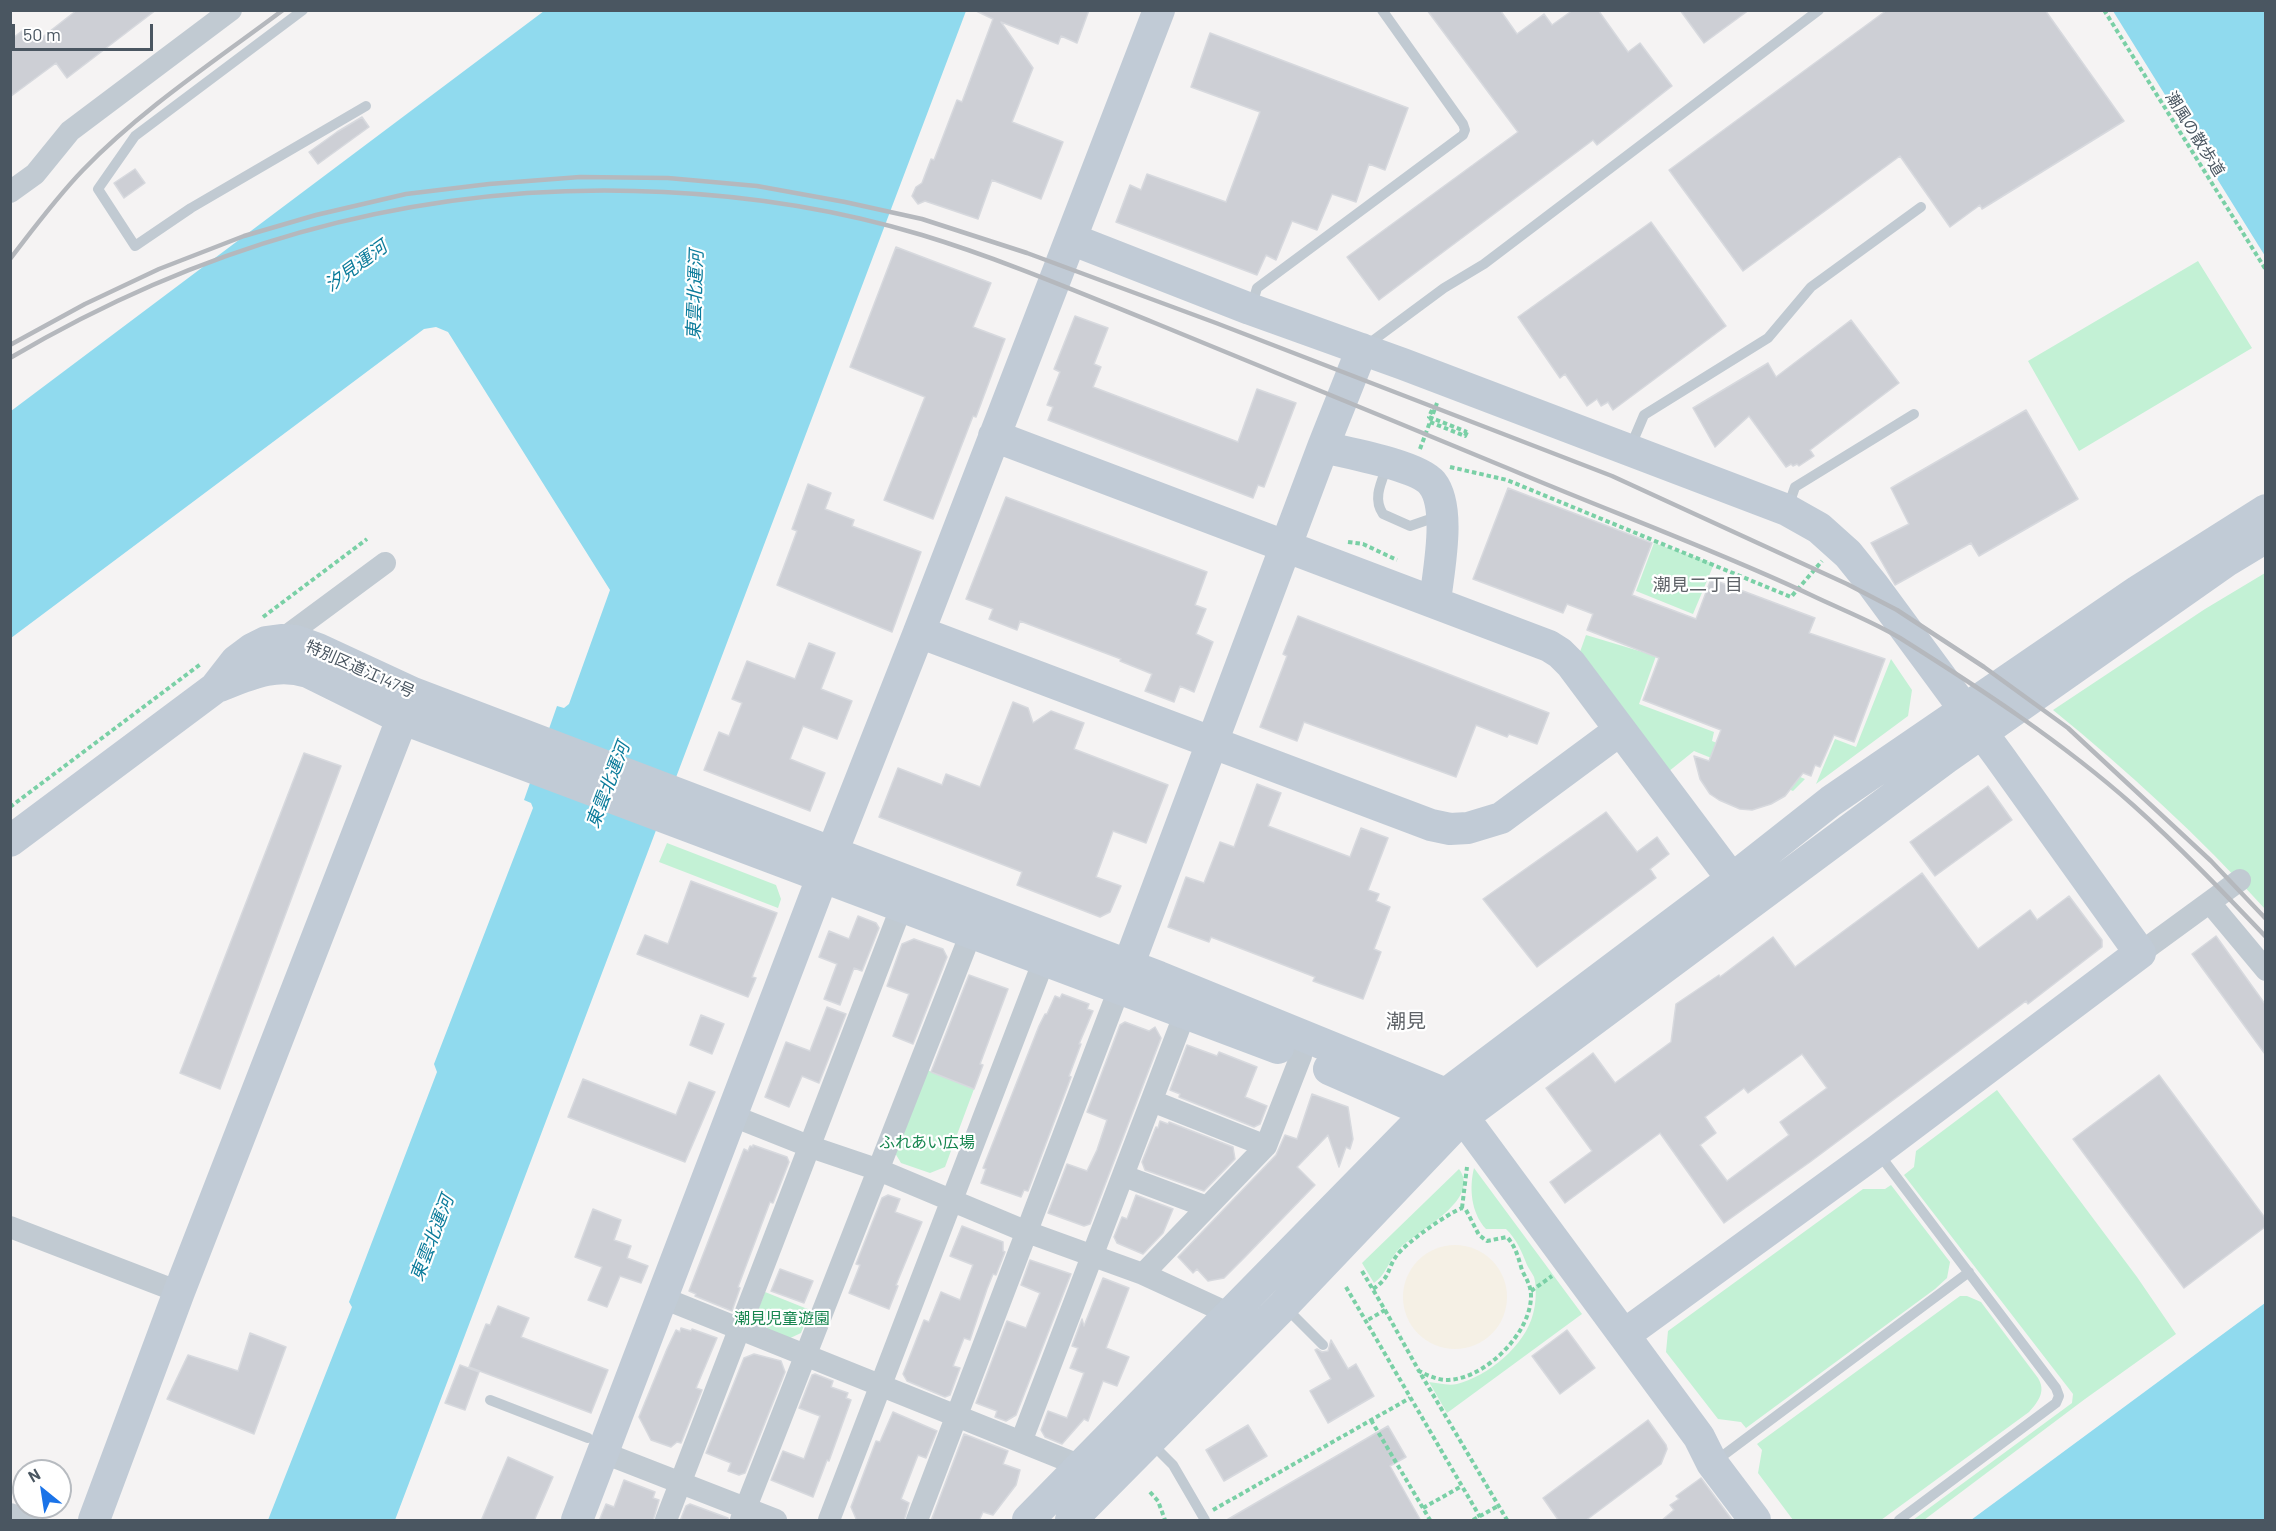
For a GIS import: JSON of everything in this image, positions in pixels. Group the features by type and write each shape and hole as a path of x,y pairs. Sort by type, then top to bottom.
{"street":[{"path":"10,192 34,174 70,131 231,10"},
{"path":"577,1521 596,1445 663,1299 827,865 1159,10"},
{"path":"1071,239 1250,309 1787,510 1819,528 1848,554 1973,721 2140,954"},
{"path":"917,1521 1362,349"},
{"path":"994,436 1540,642 1560,653 1732,879"},
{"path":"1323,447 1388,463 1424,476 1437,490 1442,515 1435,602"},
{"path":"1071,1521 1283,1306 1446,1108 1973,721 2147,584 2265,510"},
{"path":"1028,1521 1230,1314 1446,1108 1732,879 1831,801 1973,721 2265,537"},
{"path":"281,640 385,563"},
{"path":"919,632 1431,825 1450,829 1468,828 1501,818 1620,730"},
{"name":"特別区道江147号","path":"10,841 211,673 236,661 266,642 296,641 318,650 407,706"},
{"name":"特別区道江147号","path":"211,673 293,668 308,672 407,706 827,865"},
{"path":"94,1521 179,1292 407,706"},
{"path":"827,865 902,908 1044,960 1124,977 1185,1013 1446,1108"},
{"path":"827,865 1124,977 1446,1108 1768,1521"},
{"path":"1624,1335 1877,1151 2240,880"},
{"path":"2210,903 2265,970"},
{"path":"666,1521 902,908"},
{"path":"743,1515 971,933"},
{"path":"829,1521 1044,960"},
{"path":"1021,1442 1185,1013"},
{"path":"1143,1274 1266,1146 1301,1056"},
{"path":"1152,1101 1266,1146"},
{"path":"733,1116 811,1147 879,1170 1027,1232 1143,1274 1230,1314"},
{"path":"1124,1176 1207,1208"},
{"path":"10,1227 179,1292"},
{"path":"663,1299 1081,1466"},
{"path":"596,1445 681,1482 743,1515 776,1521"},
{"path":"1710,1447 1712,1463 1755,1521"},
{"path":"10,1514 28,1521"}],"lane":[{"path":"303,10 135,136 98,189 135,246 191,208 366,106"},
{"path":"1250,309 1257,288 1463,135 1465,130 1463,124 1382,10"},
{"path":"1362,349 1443,288 1484,264 1820,10"},
{"path":"1629,451 1644,415 1768,338 1811,287 1921,207"},
{"path":"1787,510 1796,488 1914,414"},
{"path":"1388,463 1378,493 1379,508 1383,514 1410,526 1442,515"},
{"path":"1877,1151 2056,1388 2059,1396 2056,1403 1899,1521"},
{"path":"1710,1447 1969,1272"},
{"path":"1283,1306 1323,1346"},
{"path":"490,1400 596,1445"},
{"path":"1149,1440 1173,1465 1204,1518"}],"path":[{"name":"潮風の散歩道","path":"2104,10 2265,270"},
{"path":"1418,453 1440,395"},
{"path":"1425,428 1432,410"},
{"path":"1430,420 1467,432"},
{"path":"1449,466 1507,480 1791,597 1825,557"},
{"path":"254,624 367,539"},
{"path":"1341,541 1363,544 1406,564"},
{"path":"10,807 211,673"},
{"path":"1462,1208 1467,1167"},
{"path":"1373,1289 1387,1278 1400,1251 1462,1208"},
{"path":"1419,1371 1432,1377 1456,1379 1468,1375 1493,1360 1516,1339 1528,1314 1529,1284 1514,1245 1507,1237 1487,1241 1479,1235 1466,1210 1462,1208"},
{"path":"1362,1271 1507,1521"},
{"path":"1530,1291 1550,1277"},
{"path":"1346,1287 1480,1517"},
{"path":"1366,1321 1384,1310"},
{"path":"1204,1518 1410,1398"},
{"path":"1371,1420 1430,1521"},
{"path":"1423,1508 1462,1486"},
{"path":"1150,1492 1158,1501 1166,1521"},
{"path":"1473,1521 1498,1506"}],"green space":[{"path":"2198,261 2252,348 2079,451 2028,361"},
{"path":"1654,543 1714,564 1693,614 1636,591"},
{"path":"2265,573 2265,909 2163,805 2053,710 2205,609"},
{"path":"1586,635 1656,656 1639,704 1714,732 1712,741 1805,779 1793,791 1694,751 1663,776 1576,663"},
{"path":"1891,659 1912,690 1908,716 1816,784 1835,739 1856,747"},
{"path":"667,843 776,885 781,899 778,908 659,862"},
{"name":"ふれあい広場","path":"927,1070 974,1089 945,1167 930,1173 901,1163 895,1153"},
{"path":"1997,1090 2137,1277 2176,1334 1924,1520 1913,1520 2072,1403 2073,1394 1904,1175 1914,1167 1916,1151"},
{"path":"1474,1168 1582,1314 1447,1413 1429,1382 1457,1384 1493,1367 1514,1348 1529,1326 1535,1301 1534,1277 1513,1237 1506,1229 1486,1229 1477,1216 1472,1200"},
{"path":"1459,1169 1464,1180 1462,1192 1455,1203 1401,1247 1374,1283 1362,1263"},
{"path":"1891,1185 1950,1262 1947,1278 1746,1428 1741,1422 1718,1419 1666,1352 1668,1331 1863,1189 1885,1189"},
{"name":"潮見児童遊園","path":"765,1292 810,1310 801,1333 786,1340 761,1331 756,1315"},
{"path":"1960,1296 1967,1296 1981,1302 2038,1378 2041,1392 2036,1404 2029,1412 1881,1520 1793,1520 1758,1473 1762,1450 1757,1444"}],"sand":[{"path":"1455,1245 1475,1249 1492,1260 1503,1277 1507,1297 1503,1317 1492,1334 1475,1345 1455,1349 1435,1345 1418,1334 1407,1317 1403,1297 1407,1277 1418,1260 1435,1249"}],"water":[{"path":"544,11 966,11 395,1520 268,1520 352,1307 349,1302 437,1072 434,1064 533,808 531,803 524,800 557,706 564,708 569,704 610,590 448,332 436,327 424,329 11,638 11,411"},
{"path":"2113,11 2265,11 2265,256"},
{"path":"2265,1303 2265,1520 1971,1520"}],"building":[{"path":"77,10 156,10 67,78 56,63 10,97 10,40 26,28 36,42"},
{"path":"974,10 1089,10 1077,43 1061,36 1058,44 1001,22 1033,68 1012,122 1063,142 1041,199 992,180 978,219 925,201 918,204 912,196 916,187 922,183 931,159 934,160 957,100 962,102 993,19"},
{"path":"1427,10 1500,10 1517,34 1544,14 1552,25 1573,10 1598,10 1628,52 1640,43 1672,86 1597,145 1593,140 1379,300 1347,257 1518,132"},
{"path":"1680,10 1749,10 1704,43"},
{"path":"1887,10 2045,10 2124,121 1982,209 1980,205 1950,227 1900,156 1743,271 1669,170"},
{"path":"1210,33 1408,108 1385,170 1369,164 1356,202 1332,194 1317,230 1292,221 1276,260 1266,255 1257,275 1116,222 1130,185 1141,190 1147,174 1226,202 1260,112 1191,87"},
{"path":"362,117 369,127 318,164 309,152"},
{"path":"135,169 145,183 124,198 114,183"},
{"path":"1651,222 1726,326 1613,410 1608,402 1601,406 1597,399 1587,406 1565,374 1560,378 1518,317"},
{"path":"896,247 991,283 973,327 1005,339 976,417 973,416 933,519 884,500 925,397 850,367"},
{"path":"1075,316 1108,328 1094,364 1101,367 1093,387 1238,442 1257,389 1296,403 1264,487 1258,485 1253,498 1048,420 1053,407 1047,405 1060,372 1054,369"},
{"path":"1851,320 1899,383 1810,450 1814,456 1799,466 1791,464 1786,467 1749,416 1715,447 1693,408 1768,363 1776,377"},
{"path":"2026,410 2078,499 1979,556 1971,543 1895,585 1871,543 1909,524 1891,488"},
{"path":"808,484 831,493 825,509 854,520 852,526 921,552 892,632 777,585 797,531 792,529"},
{"path":"1508,488 1652,543 1632,595 1696,619 1711,579 1815,618 1809,633 1885,659 1854,742 1834,735 1820,767 1815,765 1811,776 1803,773 1785,796 1771,804 1752,810 1740,809 1710,794 1700,779 1694,756 1709,761 1721,730 1643,700 1659,658 1587,630 1593,614 1567,604 1563,613 1473,579"},
{"path":"1006,497 1207,572 1195,605 1206,609 1196,634 1213,642 1194,692 1180,686 1174,702 1145,691 1152,674 1120,661 1121,659 1020,621 1017,630 989,619 993,609 966,599"},
{"path":"1298,616 1549,713 1537,744 1509,734 1507,737 1476,725 1456,777 1304,722 1297,741 1260,727 1287,656 1283,654"},
{"path":"809,643 835,653 821,689 852,701 837,739 803,726 790,759 825,773 810,811 704,770 719,732 729,736 742,703 732,699 747,661 795,679"},
{"path":"1013,702 1028,708 1033,723 1051,711 1084,723 1074,749 1168,785 1146,843 1113,831 1096,877 1121,886 1110,912 1100,917 1017,885 1022,872 879,817 898,768 942,785 946,774 980,787"},
{"path":"304,753 341,766 220,1089 180,1073"},
{"path":"1257,784 1281,793 1268,826 1350,857 1361,828 1388,838 1368,890 1379,894 1376,901 1390,907 1374,949 1381,952 1363,999 1313,981 1315,977 1211,937 1209,942 1168,927 1186,877 1204,883 1220,842 1234,847"},
{"path":"1988,786 2012,820 1935,876 1910,842"},
{"path":"1606,812 1637,852 1657,837 1669,854 1650,869 1656,878 1537,967 1483,899"},
{"path":"1922,873 1978,949 2030,910 2037,920 2069,896 2102,940 2102,947 2028,1004 2026,1001 1724,1223 1660,1133 1565,1203 1550,1182 1592,1151 1546,1088 1593,1053 1615,1083 1671,1042 1676,1004 1719,975 1720,977 1773,937 1795,967","holes":["1802,1054 1827,1088 1780,1122 1789,1135 1727,1181 1700,1145 1716,1133 1705,1117 1744,1088 1748,1093"]},
{"path":"691,881 777,913 752,977 756,978 748,997 637,954 645,935 668,944"},
{"path":"858,916 876,923 879,928 862,971 854,968 840,1005 824,999 837,964 819,957 829,931 849,939"},
{"path":"2216,936 2265,1004 2265,1054 2192,954"},
{"path":"914,939 943,949 947,957 913,1044 893,1036 909,994 887,986 902,944"},
{"path":"969,975 1008,989 980,1064 983,1065 974,1089 931,1072"},
{"path":"1062,994 1089,1004 1087,1009 1093,1011 1079,1044 1081,1044 1069,1076 1071,1077 1028,1191 1024,1190 1021,1197 981,1183 986,1169 983,1168 1039,1026 1055,996 1060,998"},
{"path":"827,1007 846,1014 819,1083 802,1076 789,1107 765,1097 786,1042 810,1051"},
{"path":"701,1015 724,1024 712,1054 690,1045"},
{"path":"1125,1022 1149,1031 1155,1027 1161,1038 1090,1224 1084,1226 1048,1213 1067,1164 1087,1171 1097,1150 1107,1120 1087,1112 1120,1025"},
{"path":"1187,1045 1217,1056 1219,1052 1257,1067 1245,1097 1267,1106 1260,1124 1254,1127 1179,1097 1180,1094 1170,1090"},
{"path":"2159,1075 2265,1218 2265,1227 2184,1288 2073,1139"},
{"path":"583,1079 676,1115 689,1082 715,1092 685,1162 568,1117"},
{"path":"1312,1094 1348,1107 1353,1139 1350,1149 1346,1147 1339,1167 1328,1135 1297,1167 1315,1185 1245,1257 1224,1278 1208,1281 1197,1269 1193,1273 1178,1257 1276,1155 1285,1135 1297,1139"},
{"path":"1160,1121 1168,1124 1169,1122 1233,1147 1235,1159 1204,1191 1145,1170 1142,1162"},
{"path":"753,1145 787,1157 789,1162 773,1203 770,1202 738,1287 740,1288 732,1311 695,1296 696,1294 689,1291 744,1149 748,1151"},
{"path":"888,1195 900,1199 895,1212 922,1222 896,1285 898,1286 889,1309 849,1293 860,1265 856,1264 882,1198"},
{"path":"1136,1195 1173,1209 1163,1233 1143,1254 1117,1243 1114,1237 1122,1217 1127,1219"},
{"path":"593,1209 621,1220 614,1240 631,1246 627,1258 648,1266 641,1283 620,1276 607,1307 588,1300 602,1267 575,1257"},
{"path":"962,1226 1003,1242 1005,1252 996,1275 993,1274 987,1289 970,1340 964,1338 953,1366 960,1368 950,1395 945,1397 907,1381 903,1374 924,1320 929,1322 941,1292 960,1300 973,1265 950,1256"},
{"path":"1030,1260 1071,1274 1016,1415 1006,1421 995,1417 997,1411 976,1403 1007,1321 1026,1328 1040,1293 1021,1285"},
{"path":"780,1269 813,1281 804,1303 771,1291"},
{"path":"1103,1278 1129,1288 1106,1348 1129,1357 1117,1386 1103,1381 1088,1421 1084,1419 1062,1444 1045,1437 1041,1430 1048,1411 1067,1418 1084,1373 1070,1368 1078,1348 1072,1346 1082,1319 1084,1326"},
{"path":"498,1306 529,1318 521,1337 608,1370 591,1413 469,1367 486,1324 490,1325"},
{"path":"681,1328 691,1331 692,1329 717,1338 696,1388 702,1390 681,1443 677,1442 671,1447 651,1440 639,1417 667,1349 676,1330 680,1332"},
{"path":"1567,1330 1595,1368 1560,1394 1532,1356"},
{"path":"250,1333 286,1347 254,1434 167,1399 188,1355 238,1371"},
{"path":"1331,1340 1348,1369 1356,1364 1374,1396 1328,1423 1310,1391 1331,1379 1315,1350 1328,1351"},
{"path":"754,1354 781,1361 785,1372 745,1473 739,1475 728,1471 731,1463 706,1453 744,1358"},
{"path":"460,1365 479,1372 465,1410 445,1403"},
{"path":"812,1375 833,1381 831,1387 848,1393 846,1398 851,1400 813,1497 771,1480 783,1451 804,1459 820,1416 799,1408"},
{"path":"893,1412 937,1431 926,1458 918,1455 901,1499 909,1503 904,1521 857,1521 851,1507 876,1441 880,1442"},
{"path":"1648,1420 1666,1445 1667,1449 1661,1464 1585,1521 1559,1521 1543,1498"},
{"path":"1248,1425 1267,1456 1224,1481 1206,1450"},
{"path":"1388,1426 1406,1457 1390,1466 1421,1521 1225,1521"},
{"path":"964,1434 1008,1451 1003,1464 1020,1470 1016,1485 993,1515 983,1512 979,1521 931,1521"},
{"path":"508,1457 553,1477 534,1521 481,1521"},
{"path":"1701,1478 1733,1521 1661,1521 1674,1510 1670,1505 1679,1499 1676,1496"},
{"path":"624,1480 655,1492 653,1498 659,1500 653,1521 599,1521 606,1504 614,1507"},
{"path":"690,1504 728,1518 728,1521 680,1521 686,1506"}],"railway":[{"path":"10,259 64,191 130,126 283,10"},
{"path":"10,345 85,304 159,269 244,236 316,215 406,194 489,184 580,177 668,178 757,186 922,219 1027,253 1216,323 1612,476 1847,584 1897,610 1984,667 2068,728 2211,861 2266,919"},
{"path":"10,358 87,316 165,280 244,250 325,225 407,208 491,196 577,191 664,192 762,201 827,211 891,226 1039,276 1699,546 1878,626 1991,697 2078,759 2168,837 2266,937"}],"district":[{"name":"潮見二丁目","path":"1698,585"},
{"name":"潮見","path":"1406,1021"}],"water label":[{"name":"汐見運河","path":"356,266"},
{"name":"東雲北運河","path":"695,295"},
{"name":"東雲北運河","path":"608,785"},
{"name":"東雲北運河","path":"432,1238"}]}
